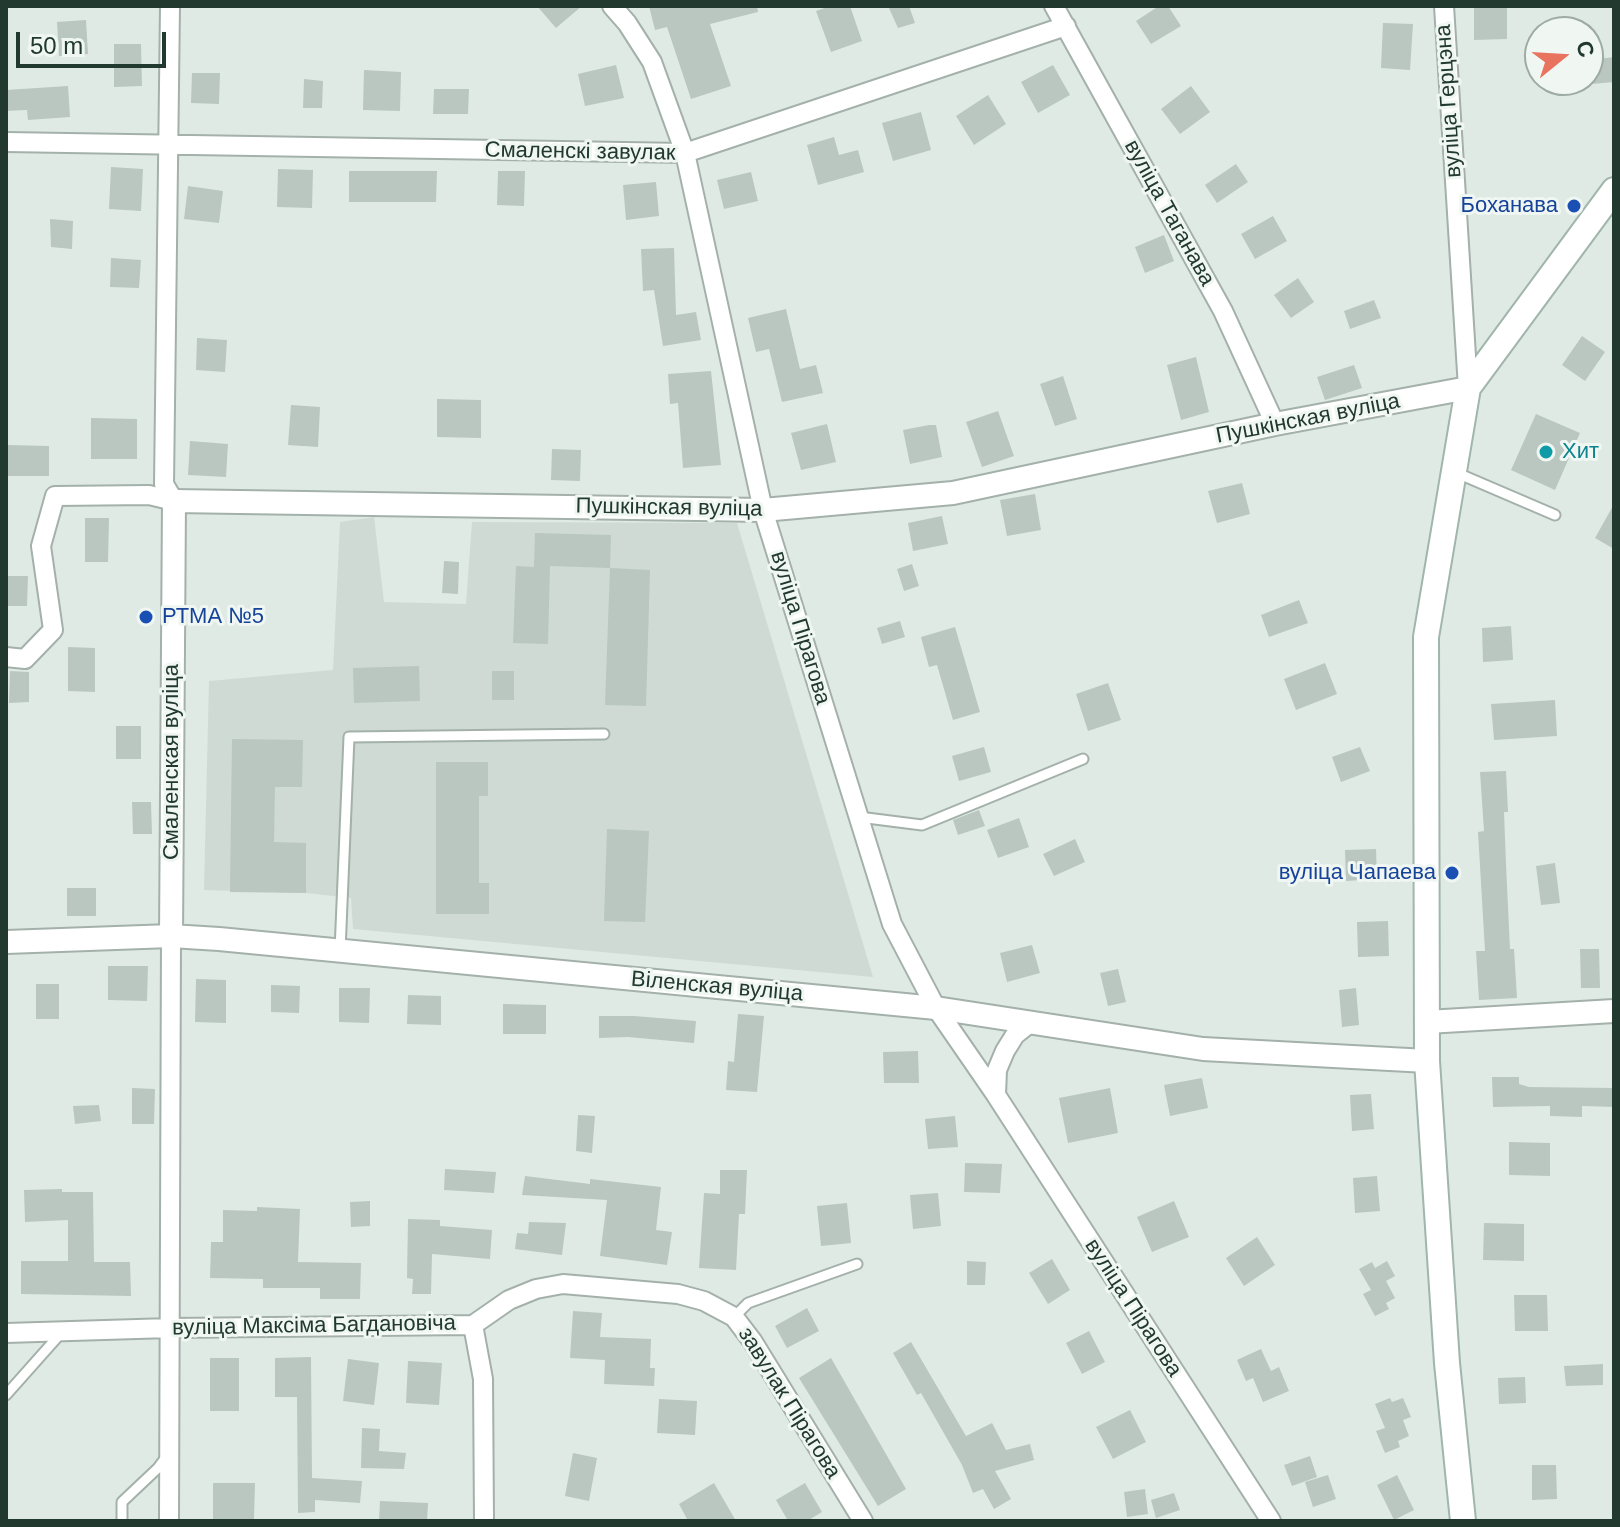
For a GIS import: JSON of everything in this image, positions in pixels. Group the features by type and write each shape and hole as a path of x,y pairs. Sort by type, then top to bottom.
{"main road":[{"path":"1463,1521 1447,1363 1427,1061 1426,637 1468,388 1614,190"}],"street":[{"name":"Смаленская вуліца","path":"169,1521 174,501 164,484 170,6"},
{"name":"вуліца Пірагова","path":"612,6 652,62 685,153 763,510 892,924 936,1008 996,1095 1271,1521"},
{"name":"вуліца Таганава","path":"1054,6 1223,311 1275,424"},
{"name":"вуліца Герцэна","path":"1444,6 1468,388"},
{"name":"Смаленскі завулак","path":"6,142 685,153 1066,26"},
{"name":"Пушкінская вуліца","path":"6,657 25,659 53,630 41,546 55,496 149,495 174,501 763,510 953,493 1275,424 1468,388"},
{"name":"Віленская вуліца","path":"6,942 171,936 936,1008 1203,1049 1427,1061"},
{"path":"1427,1022 1614,1011"},
{"path":"996,1095 997,1070 1005,1051 1015,1035 1030,1023"},
{"name":"завулак Пірагова","path":"473,1325 509,1300 536,1289 563,1284 678,1294 704,1301 734,1317 753,1342 863,1521"},
{"name":"вуліца Максіма Багдановіча","path":"6,1333 473,1325 483,1379 484,1521"}],"lane":[{"path":"1454,472 1555,515"},
{"path":"340,951 349,737 604,734"},
{"path":"859,817 922,825 1083,759"},
{"path":"734,1317 748,1303 857,1264"},
{"path":"6,1395 62,1332"},
{"path":"122,1521 122,1502 158,1468 169,1453"}],"shaded area":[{"path":"374,517 384,602 466,604 472,522 737,523 873,977 353,929 351,898 306,893 204,890 209,681 333,670 340,522"}],"building":[{"path":"537,6 582,6 556,28"},
{"path":"649,6 757,6 758,12 710,24 731,86 691,99 667,27 655,30"},
{"path":"830,6 850,6 862,41 831,52 816,11"},
{"path":"888,6 909,6 915,23 898,28"},
{"path":"1159,6 1168,6 1181,26 1151,44 1136,21"},
{"path":"1474,6 1507,6 1507,39 1474,40"},
{"path":"86,20 88,54 59,56 57,22"},
{"path":"1383,23 1413,24 1410,70 1381,68"},
{"path":"114,44 141,44 142,86 114,87"},
{"path":"1614,57 1614,82 1604,83 1604,58"},
{"path":"616,65 624,98 585,106 578,74"},
{"path":"1053,65 1070,95 1038,113 1021,82"},
{"path":"364,70 401,72 400,111 363,110"},
{"path":"192,73 220,73 219,104 191,103"},
{"path":"304,79 323,81 322,108 303,108"},
{"path":"68,86 70,117 28,120 27,110 6,111 6,90"},
{"path":"1191,86 1210,112 1180,134 1161,109"},
{"path":"434,89 469,89 468,114 433,114"},
{"path":"988,95 1006,124 974,145 956,116"},
{"path":"921,112 931,150 893,161 882,123"},
{"path":"834,137 839,155 858,150 864,172 818,185 807,145"},
{"path":"1236,164 1248,182 1217,203 1205,185"},
{"path":"111,167 143,169 141,211 109,209"},
{"path":"278,169 313,170 312,208 277,207"},
{"path":"349,171 437,171 436,202 349,202"},
{"path":"498,171 525,171 524,206 497,205"},
{"path":"751,172 758,201 724,209 717,180"},
{"path":"656,182 659,216 626,220 623,185"},
{"path":"188,186 223,191 219,223 184,219"},
{"path":"1273,216 1287,241 1255,259 1241,234"},
{"path":"50,219 73,221 72,249 51,247"},
{"path":"1164,235 1174,261 1145,273 1135,247"},
{"path":"674,248 676,315 696,312 701,340 663,346 654,290 643,291 641,249"},
{"path":"111,258 141,260 139,288 110,287"},
{"path":"1298,278 1314,302 1291,318 1274,295"},
{"path":"1374,300 1381,318 1350,329 1344,311"},
{"path":"786,309 800,369 816,365 823,393 782,402 769,349 756,352 748,318"},
{"path":"1582,336 1605,352 1585,381 1562,365"},
{"path":"197,338 227,340 225,372 196,370"},
{"path":"1196,357 1209,412 1181,420 1167,365"},
{"path":"1354,365 1362,388 1325,400 1317,377"},
{"path":"711,371 721,465 683,468 678,403 670,404 668,374"},
{"path":"1063,376 1077,419 1055,426 1040,384"},
{"path":"437,399 481,400 481,438 437,437"},
{"path":"291,405 320,407 318,447 288,445"},
{"path":"998,411 1014,456 982,467 966,422"},
{"name":"Хит","path":"1536,414 1580,433 1555,490 1511,470"},
{"path":"91,418 137,419 137,459 91,459"},
{"path":"827,424 836,462 801,470 791,433"},
{"path":"936,425 942,457 910,464 903,430"},
{"path":"190,441 228,444 226,477 188,475"},
{"path":"7,445 49,446 49,476 7,476"},
{"path":"552,449 581,450 580,481 551,480"},
{"path":"1242,483 1250,514 1217,523 1208,491"},
{"path":"1035,494 1041,530 1007,536 1000,500"},
{"path":"1614,504 1614,549 1595,538"},
{"path":"942,516 948,544 913,551 908,523"},
{"path":"85,518 109,518 108,562 85,562"},
{"path":"535,533 611,535 610,568 550,566 548,644 513,643 516,566 534,567"},
{"path":"444,561 459,562 458,594 442,593"},
{"path":"912,564 919,586 904,591 897,569"},
{"path":"610,568 650,570 646,706 605,705"},
{"path":"6,576 28,576 27,606 6,606"},
{"path":"1299,600 1308,623 1269,637 1261,615"},
{"path":"900,621 905,637 882,644 877,628"},
{"path":"1511,626 1513,660 1483,662 1482,628"},
{"path":"955,627 980,712 953,720 937,665 929,667 921,637"},
{"path":"68,647 95,648 95,692 68,691"},
{"path":"1325,663 1337,694 1296,710 1284,679"},
{"path":"419,666 420,701 354,703 353,668"},
{"path":"10,671 29,672 29,702 9,703"},
{"path":"492,671 514,671 514,700 492,700"},
{"path":"1108,683 1121,720 1088,731 1076,694"},
{"path":"1555,700 1557,736 1494,740 1491,704"},
{"path":"116,726 141,726 141,759 116,759"},
{"path":"232,739 303,740 302,787 275,787 274,842 306,843 306,893 230,892"},
{"path":"984,747 991,772 959,781 952,756"},
{"path":"1360,747 1370,771 1341,782 1332,757"},
{"path":"436,762 488,762 488,796 479,796 479,883 489,883 489,914 436,914"},
{"path":"1506,771 1508,812 1504,812 1510,949 1514,949 1517,998 1479,1000 1476,951 1485,951 1478,832 1484,831 1480,772"},
{"path":"132,802 151,802 152,834 133,834"},
{"path":"979,810 985,826 958,835 953,820"},
{"path":"1019,818 1029,847 998,858 987,830"},
{"path":"607,829 649,831 645,922 604,921"},
{"path":"1075,839 1085,862 1054,876 1043,854"},
{"path":"1376,849 1377,879 1346,881 1345,850"},
{"path":"1555,863 1560,903 1541,905 1536,866"},
{"path":"67,888 96,888 96,916 67,916"},
{"path":"1388,921 1389,956 1358,957 1357,922"},
{"path":"1032,945 1040,973 1007,982 1000,953"},
{"path":"1580,949 1599,949 1600,988 1581,988"},
{"path":"108,966 148,966 147,1001 108,1000"},
{"path":"1118,969 1126,1002 1108,1006 1100,973"},
{"path":"196,979 226,980 226,1023 195,1022"},
{"path":"36,984 59,984 59,1019 36,1019"},
{"path":"271,985 300,986 299,1013 271,1012"},
{"path":"339,988 370,988 369,1023 339,1022"},
{"path":"1356,988 1359,1025 1342,1027 1339,990"},
{"path":"408,995 441,996 441,1025 407,1024"},
{"path":"503,1004 546,1005 546,1034 503,1034"},
{"path":"738,1014 764,1016 757,1092 726,1090 728,1061 734,1062"},
{"path":"599,1016 696,1021 694,1043 628,1037 599,1038"},
{"path":"918,1051 919,1083 884,1083 883,1052"},
{"path":"1492,1077 1519,1077 1519,1084 1529,1087 1614,1088 1614,1107 1582,1106 1582,1117 1550,1116 1550,1106 1493,1107"},
{"path":"1202,1078 1208,1108 1170,1116 1164,1085"},
{"path":"132,1088 155,1089 154,1124 132,1124"},
{"path":"1110,1088 1118,1133 1068,1143 1059,1098"},
{"path":"1371,1094 1374,1129 1352,1131 1350,1095"},
{"path":"99,1105 101,1121 75,1124 73,1106"},
{"path":"578,1115 595,1116 592,1153 576,1151"},
{"path":"955,1116 958,1147 928,1149 925,1119"},
{"path":"1509,1142 1550,1143 1550,1176 1509,1175"},
{"path":"965,1163 1002,1164 1000,1193 964,1192"},
{"path":"445,1169 496,1172 494,1193 444,1190"},
{"path":"720,1170 747,1170 745,1214 739,1214 736,1270 699,1268 704,1193 720,1194"},
{"path":"525,1176 590,1184 590,1179 661,1187 656,1230 672,1232 667,1265 600,1256 607,1200 522,1195"},
{"path":"1377,1176 1380,1211 1355,1213 1353,1178"},
{"path":"62,1189 62,1192 93,1192 94,1262 130,1262 131,1296 21,1294 21,1261 68,1261 68,1220 25,1222 24,1190"},
{"path":"938,1193 941,1226 913,1229 910,1195"},
{"path":"370,1201 370,1226 351,1227 350,1202"},
{"path":"1174,1201 1189,1237 1152,1252 1137,1217"},
{"path":"847,1203 851,1243 821,1246 817,1206"},
{"path":"257,1207 300,1209 298,1262 361,1263 360,1299 320,1299 320,1288 263,1288 263,1279 210,1278 211,1242 223,1242 223,1210 257,1211"},
{"path":"408,1219 440,1220 440,1226 492,1230 490,1259 432,1254 431,1294 412,1294 413,1279 407,1278"},
{"path":"529,1222 566,1223 562,1255 515,1249 517,1233 528,1234"},
{"path":"1484,1223 1524,1224 1524,1261 1483,1260"},
{"path":"1257,1237 1275,1265 1244,1286 1226,1258"},
{"path":"1052,1259 1070,1290 1048,1304 1029,1273"},
{"path":"967,1261 986,1262 985,1285 967,1285"},
{"path":"1387,1261 1395,1276 1386,1281 1395,1298 1386,1303 1389,1309 1375,1316 1363,1294 1371,1290 1359,1269 1372,1262 1375,1268"},
{"path":"1514,1295 1547,1295 1548,1331 1515,1331"},
{"path":"807,1308 819,1331 787,1348 775,1326"},
{"path":"573,1311 602,1313 600,1337 651,1339 650,1368 655,1368 654,1386 604,1384 605,1360 570,1358"},
{"path":"1089,1331 1105,1362 1082,1374 1066,1343"},
{"path":"911,1342 966,1436 992,1423 1006,1450 1030,1444 1034,1460 995,1471 1011,1499 994,1509 983,1489 973,1493 962,1465 921,1393 917,1395 893,1353"},
{"path":"1261,1349 1271,1371 1279,1367 1289,1391 1263,1402 1253,1378 1246,1381 1237,1360"},
{"path":"311,1357 312,1478 362,1481 360,1503 315,1500 315,1512 298,1513 297,1397 275,1397 275,1358"},
{"path":"210,1358 239,1358 239,1411 210,1411"},
{"path":"831,1358 906,1489 878,1506 799,1378"},
{"path":"348,1359 379,1363 374,1405 343,1401"},
{"path":"408,1361 442,1363 439,1405 406,1403"},
{"path":"1603,1364 1603,1385 1566,1386 1564,1366"},
{"path":"1525,1377 1526,1403 1499,1404 1498,1378"},
{"path":"1390,1398 1392,1402 1403,1398 1411,1417 1403,1420 1409,1436 1398,1441 1400,1447 1385,1453 1376,1431 1385,1428 1375,1404"},
{"path":"659,1399 697,1401 695,1435 657,1433"},
{"path":"1130,1410 1146,1442 1113,1459 1096,1427"},
{"path":"362,1428 380,1429 379,1451 406,1453 404,1469 361,1468"},
{"path":"573,1453 597,1458 589,1501 565,1496"},
{"path":"1310,1456 1317,1477 1292,1486 1284,1465"},
{"path":"1532,1465 1556,1465 1557,1499 1532,1500"},
{"path":"1328,1475 1336,1499 1313,1507 1305,1482"},
{"path":"1397,1475 1414,1510 1394,1520 1377,1485"},
{"path":"213,1483 255,1483 254,1519 213,1519"},
{"path":"714,1483 736,1521 688,1521 679,1504"},
{"path":"805,1483 822,1512 807,1521 788,1521 776,1500"},
{"path":"1145,1489 1148,1514 1127,1517 1124,1492"},
{"path":"1174,1493 1180,1510 1156,1518 1151,1500"},
{"path":"380,1501 428,1503 427,1521 379,1521"}],"place":[{"name":"Боханава","path":"1574,206"},
{"name":"Хит","path":"1546,452"},
{"name":"РТМА №5","path":"146,617"},
{"name":"вуліца Чапаева","path":"1452,873"}]}
